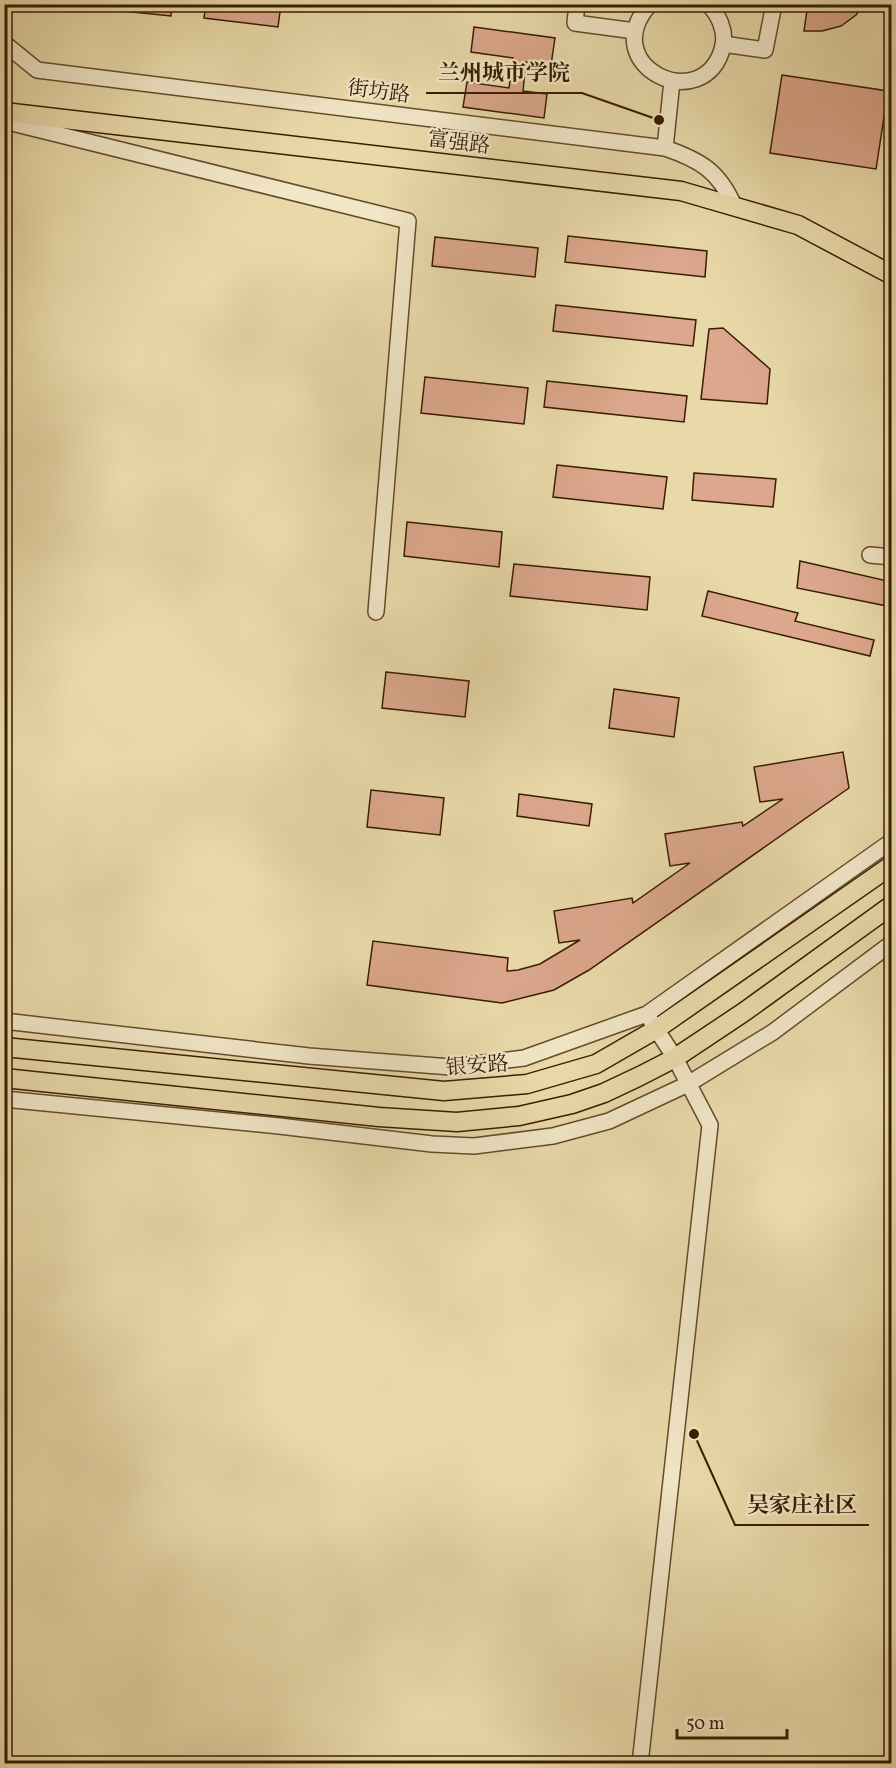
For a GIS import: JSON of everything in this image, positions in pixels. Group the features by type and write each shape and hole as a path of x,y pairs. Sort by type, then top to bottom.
{"main road":[{"name":"富强路","path":"4,112 681,191 798,225 891,275"},
{"name":"银安路","path":"4,1047 444,1090 527,1084 596,1064 651,1022 891,865"},
{"path":"4,1078 379,1117 457,1122 519,1116 572,1104 604,1093 675,1058 744,1012 891,905"}],"street":[{"path":"577,4 575,23 635,30"},
{"path":"650,4 641,14 635,30 635,48 643,64 656,76 672,81 689,81 705,74 717,61 723,44 723,27 715,11 708,4"},
{"path":"723,44 765,50 774,4"},
{"name":"街坊路","path":"5,45 37,70 665,148 690,156 711,171 728,192 734,206"},
{"path":"665,148 672,81"},
{"path":"4,122 408,221 376,612"},
{"path":"870,555 891,557"},
{"path":"4,1021 309,1056 451,1067 524,1058 651,1022 891,841"},
{"path":"4,1099 279,1126 432,1144 474,1146 553,1136 609,1121 688,1084 773,1032 891,943"},
{"path":"640,1764 710,1125 675,1058 651,1022"}],"building":[{"path":"52,4 172,4 171,16"},
{"path":"206,4 281,4 278,27 204,18"},
{"path":"808,4 864,4 856,15 841,26 822,31 804,31"},
{"path":"474,27 555,38 551,65 526,62 523,91 547,94 544,118 463,107 467,82 509,88 513,58 471,52"},
{"path":"782,75 888,91 876,169 770,153"},
{"path":"568,236 707,251 705,277 565,262"},
{"path":"435,237 538,248 535,277 432,266"},
{"path":"556,305 696,320 693,346 553,331"},
{"path":"723,328 770,369 767,404 701,399 709,329"},
{"path":"425,377 528,388 524,424 421,413"},
{"path":"547,381 687,396 684,422 544,407"},
{"path":"557,465 667,477 663,509 553,497"},
{"path":"694,473 776,479 773,507 692,500"},
{"path":"407,522 502,532 499,567 404,556"},
{"path":"800,561 892,582 892,607 797,588"},
{"path":"514,564 650,577 647,610 510,596"},
{"path":"708,591 798,613 795,621 874,640 870,656 702,616"},
{"path":"386,672 469,681 465,717 382,708"},
{"path":"614,689 679,698 674,737 609,728"},
{"path":"843,752 849,788 589,970 554,990 502,1003 367,985 373,941 508,958 507,971 540,964 580,940 559,943 554,911 632,898 633,903 690,863 670,866 665,834 742,822 743,826 783,799 760,802 754,767"},
{"path":"371,790 444,798 440,835 367,827"},
{"path":"519,794 592,804 589,826 517,816"}],"place":[{"name":"兰州城市学院","path":"659,120"},
{"name":"吴家庄社区","path":"694,1434"}]}
